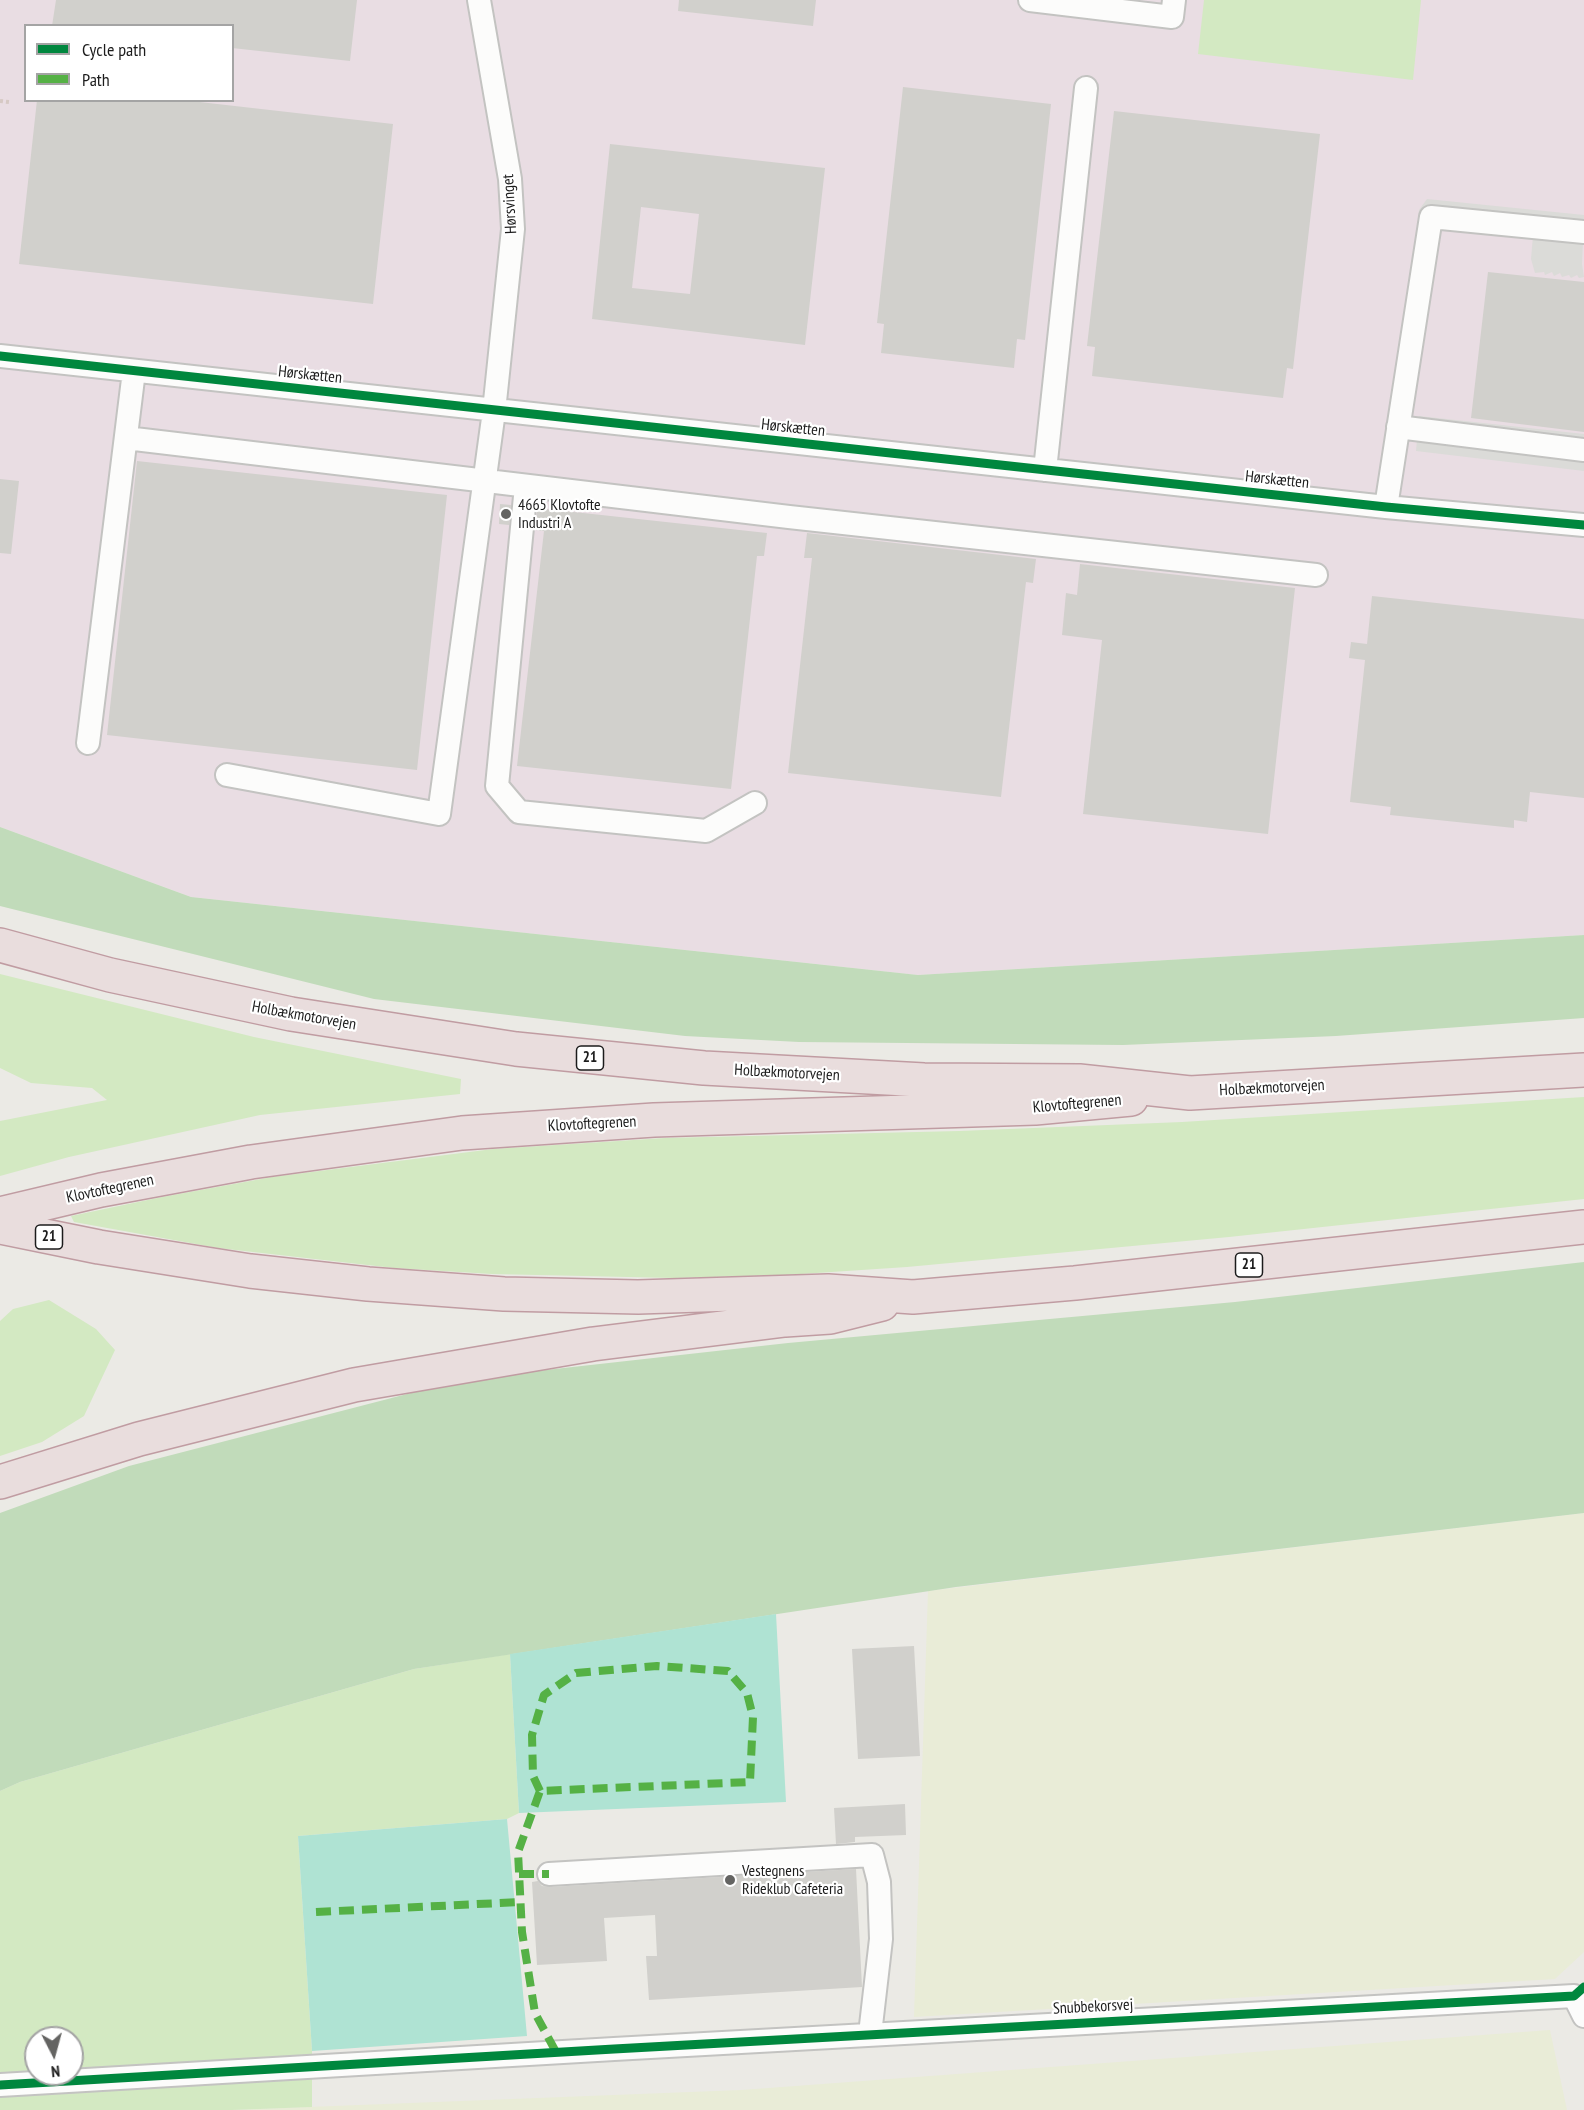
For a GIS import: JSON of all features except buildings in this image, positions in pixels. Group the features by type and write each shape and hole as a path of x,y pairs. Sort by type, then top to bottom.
{"highway":[{"name":"Holbækmotorvejen","path":"0,945 110,975 246,1005 383,1029 516,1049 623,1061 800,1075 948,1080 1080,1081 1190,1093 1584,1070"},
{"name":"Klovtoftegrenen","path":"0,1214 101,1190 251,1162 462,1133 654,1120 1059,1106 1190,1093"},
{"name":"21","path":"0,1227 99,1248 262,1272 368,1284 504,1294 638,1296 828,1291 913,1297 1131,1278 1584,1227"},
{"path":"0,1482 139,1439 354,1385 592,1344 785,1320 830,1317 913,1297"}],"street":[{"name":"Hørsvinget","path":"227,775 439,814 494,411 513,229 510,178 479,0"},
{"path":"1030,0 1172,17 1174,0"},
{"path":"1045,470 1086,87"},
{"path":"1386,507 1431,217 1584,232"},
{"name":"Hørskætten","path":"0,356 1386,507 1584,525"},
{"path":"88,743 134,371"},
{"path":"1398,427 1584,450"},
{"path":"126,438 526,486 1316,575"},
{"path":"526,486 497,786 519,812 706,831 755,803"},
{"path":"549,1874 872,1855 879,1882 881,1939 870,2034"},
{"name":"Snubbekorsvej","path":"0,2085 870,2034 1574,1996 1584,2016"}],"path":[{"path":"0,101 9,102"}],"shaded area":[{"path":"0,0 1584,0 1584,935 918,975 191,897 0,827"},
{"path":"1427,199 1584,215 1582,264 1584,277 1579,278 1577,275 1571,278 1569,275 1562,277 1560,273 1554,276 1552,272 1545,275 1544,272 1535,273 1531,259 1533,236 1418,221 1419,210"},
{"path":"1419,416 1584,434 1584,471 1416,451"}],"green space":[{"path":"1204,0 1421,0 1413,80 1198,54"},
{"path":"0,827 191,897 918,975 1584,935 1584,1018 1336,1036 1123,1045 799,1042 685,1036 374,999 0,906"},
{"path":"0,974 254,1037 461,1079 460,1094 260,1115 69,1157 0,1176 0,1121 107,1100 92,1088 31,1083 0,1068"},
{"path":"1584,1097 1584,1199 1229,1237 907,1267 786,1275 674,1278 492,1274 394,1268 218,1248 74,1222 71,1216 272,1177 493,1149 665,1138 959,1131 1182,1122"},
{"path":"1584,1262 1584,1513 956,1587 414,1669 20,1782 0,1791 0,1513 129,1466 465,1379 788,1343 1235,1302"},
{"path":"49,1300 96,1329 115,1350 84,1416 42,1442 0,1456 0,1321 13,1309"},
{"path":"1584,1513 1584,1952 1555,1979 914,2017 928,1591"},
{"path":"776,1614 786,1802 519,1813 510,1654"},
{"path":"510,1654 519,1813 507,1819 298,1836 312,2051 312,2107 232,2110 0,2110 0,1791 20,1782 414,1669"},
{"path":"507,1819 527,2036 312,2051 298,1836"},
{"path":"1550,2030 1567,2110 232,2110 741,2090"}],"marked path":[{"path":"540,1791 533,1776 532,1735 544,1695 576,1673 657,1666 728,1671 747,1693 753,1717 750,1782 540,1791 518,1852 522,1932 535,2013 556,2052"},
{"path":"519,1874 549,1874"},
{"path":"316,1912 520,1902"}],"cycle path":[{"path":"0,356 1386,507 1584,525"},
{"path":"0,2085 1574,1996 1584,1987"}],"place":[{"name":"4665 Klovtofte Industri A","path":"506,514"},
{"name":"Vestegnens Rideklub Cafeteria","path":"730,1880"}]}
